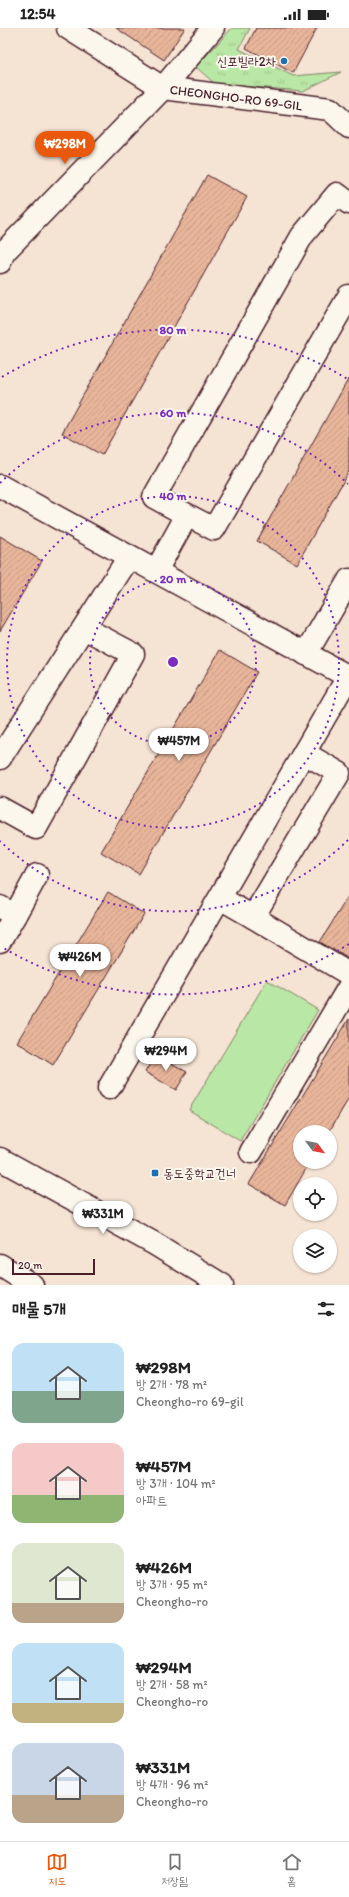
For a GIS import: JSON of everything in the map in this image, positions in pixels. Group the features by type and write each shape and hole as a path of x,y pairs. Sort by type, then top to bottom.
{"street":[{"path":"68,28 163,88 213,28"},
{"name":"CHEONGHO-RO 69-GIL","path":"0,262 4,252 163,88 330,109 349,128"},
{"path":"349,203 337,194 302,236 154,497 214,529 349,296"},
{"path":"0,486 349,677 109,1088"},
{"path":"156,571 187,515"},
{"path":"0,758 129,557"},
{"path":"306,654 349,580"},
{"path":"0,808 36,828 133,654 84,628"},
{"path":"253,917 338,773 304,753"},
{"path":"0,941 7,911 37,875"},
{"path":"220,898 349,974"},
{"path":"251,1152 349,987"},
{"path":"0,1159 155,1244 222,1285"},
{"path":"0,1265 32,1285"}],"green space":[{"path":"232,28 250,28 239,49 293,76 341,72 303,91 215,84 196,67"},
{"path":"267,980 318,1010 240,1141 189,1110"}],"building":[{"path":"116,28 185,28 164,60"},
{"name":"신포빌라2차","path":"256,28 317,28 293,73 246,48"},
{"path":"207,175 247,197 102,455 62,433"},
{"path":"349,378 349,471 297,564 257,541"},
{"path":"0,536 42,561 0,631"},
{"path":"220,650 257,672 139,874 101,852"},
{"path":"108,892 144,914 53,1065 17,1042"},
{"path":"349,895 349,959 320,942"},
{"path":"349,1019 349,1098 333,1125 293,1125 293,1169 306,1169 301,1177 293,1177 293,1191 285,1205 249,1184"},
{"path":"156,1054 187,1072 176,1090 145,1072"}],"place":[{"name":"신포빌라2차","path":"284,61"},
{"name":"동도중학교건너","path":"155,1173"}]}
